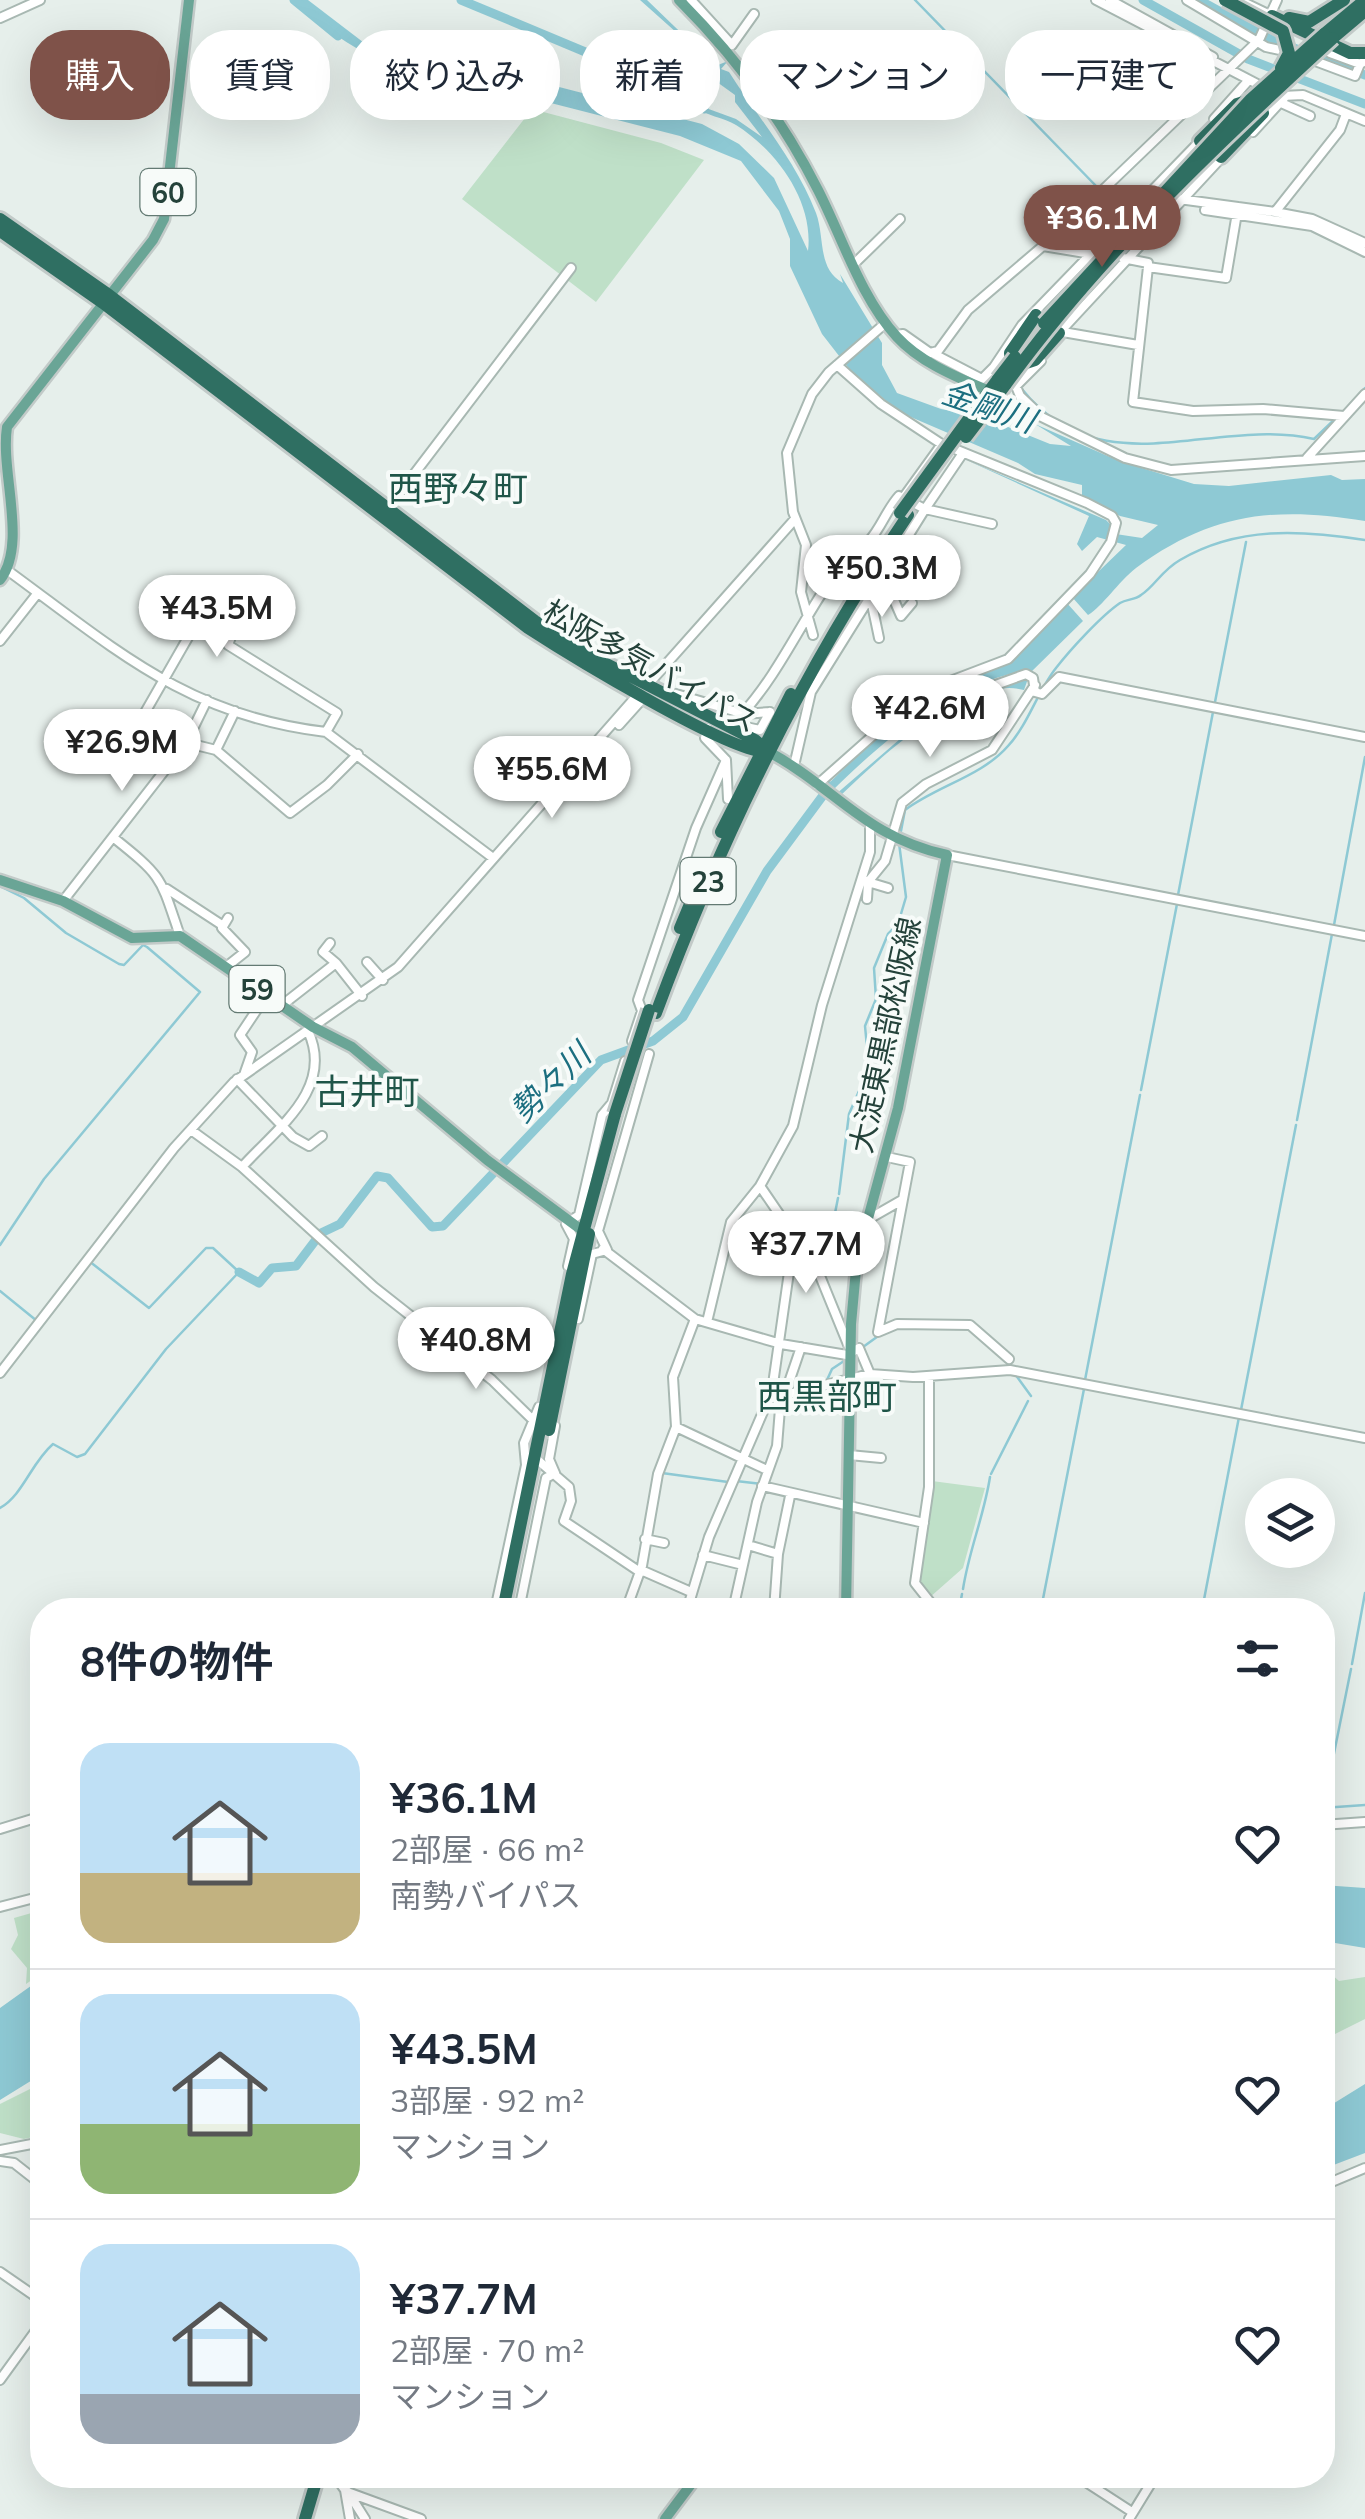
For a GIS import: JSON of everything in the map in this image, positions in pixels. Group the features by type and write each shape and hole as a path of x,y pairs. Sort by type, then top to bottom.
{"highway":[{"path":"1225,0 1278,26 1287,37 1289,53 1274,78"},
{"path":"1274,12 1309,22 1344,0"},
{"name":"23","path":"1251,93 1329,36 1365,0"},
{"name":"23","path":"505,1598 585,1234 618,1115 691,898 764,750 904,514 1105,252 1251,93 1365,11"},
{"path":"1274,12 1363,58"},
{"path":"1347,26 1365,23"},
{"path":"1200,141 1251,93 1263,113 1221,157"},
{"name":"松阪多気バイパス","path":"0,219 385,512 536,621 707,728 764,750"},
{"name":"松阪多気バイパス","path":"0,233 106,299"},
{"path":"1001,383 1010,353 1037,316"},
{"path":"1001,383 1034,360 1058,332"},
{"name":"松阪多気バイパス","path":"644,690 668,696 739,732 764,750"},
{"name":"23","path":"516,1598 534,1457"},
{"path":"305,2519 314,2488"},
{"path":"313,2519 327,2488"}],"main road":[{"name":"60","path":"4,575 10,558 4,435 13,416 153,240 164,220 188,0"},
{"path":"679,0 725,48 779,123 897,337 932,364 1001,383"},
{"path":"764,750 794,766 870,827 947,855"},
{"name":"大淀東黒部松阪線","path":"846,1598 854,1276 887,1157 947,855"},
{"path":"0,880 63,901 132,938 180,936"},
{"name":"59","path":"180,936 310,1029 352,1047 487,1160 585,1234"},
{"path":"665,2519 688,2488"}],"street":[{"path":"0,18 40,0"},
{"path":"691,0 732,45 754,14"},
{"path":"1096,0 1216,60"},
{"path":"1110,0 1216,60 1251,93 1282,100 1310,116"},
{"path":"1187,0 1256,42 1365,80"},
{"path":"1239,0 1306,19 1335,0"},
{"path":"1251,0 1274,12"},
{"path":"934,354 968,310 1043,246 1256,42 1274,12"},
{"path":"1330,53 1363,58 1355,76"},
{"path":"1001,383 1058,332 1177,202 1282,100 1302,96 1365,121"},
{"path":"1274,212 1340,130 1346,114"},
{"path":"1037,316 1200,141"},
{"path":"1177,202 1312,226 1365,252"},
{"path":"1205,210 1274,212 1312,218 1365,243"},
{"path":"1148,268 1226,278 1237,211"},
{"path":"855,263 900,219"},
{"path":"1043,246 1091,254"},
{"path":"1124,258 1148,263 1132,402 1193,411 1342,414"},
{"path":"385,512 571,268"},
{"path":"870,294 880,328 897,337 903,334 982,380 1001,383 1051,425"},
{"path":"814,635 800,588 806,545 794,517 788,450 800,430 810,397 838,364 880,328"},
{"path":"1058,332 1138,344"},
{"path":"819,786 896,715 945,683 1008,659 1097,564 1111,542 1116,522 1112,516 1007,468 942,444 881,404 838,364"},
{"path":"1001,383 1051,425 1125,458 1170,470 1365,456"},
{"path":"1307,458 1342,414 1365,394"},
{"path":"903,498 942,444"},
{"path":"794,766 811,692 834,648 963,453"},
{"path":"742,714 774,677 854,552 869,540 899,496 925,509 992,524"},
{"path":"0,1372 191,1130 241,1076 383,980 601,738 606,740 678,643 684,644 794,517"},
{"path":"892,558 890,593 901,616 912,603"},
{"path":"4,575 161,680 235,712 304,732 326,732 493,858"},
{"path":"0,642 36,594"},
{"path":"869,594 879,638"},
{"path":"326,732 337,713 228,645 235,626 209,607 161,680 135,730 216,750 294,813 358,754"},
{"path":"966,677 974,690 1026,674 1035,685 1035,692 1042,694 1058,678 1365,737"},
{"path":"707,1322 723,1241 731,1222 760,1186 796,1116 822,1005 865,881 885,862 897,840 902,803 926,784 992,750 1035,685"},
{"path":"668,696 672,693 742,714 770,712 760,730 741,726 739,732"},
{"path":"63,901 199,728 207,700"},
{"path":"216,750 235,712"},
{"path":"707,728 706,738 726,760 728,799"},
{"path":"632,1041 642,1012 638,1000 696,828 726,760"},
{"path":"867,899 870,827"},
{"path":"114,838 158,873 167,889 171,917 180,936"},
{"path":"947,855 1365,936"},
{"path":"865,881 888,888"},
{"path":"167,889 225,922 245,952 226,967"},
{"path":"330,942 323,952 362,996"},
{"path":"367,962 383,980"},
{"path":"281,1006 336,963"},
{"path":"241,1076 252,1052 240,1035 266,996"},
{"path":"242,1167 306,1099 314,1080 316,1059 310,1029"},
{"path":"607,1252 598,1231 649,1054"},
{"path":"498,1598 526,1465 534,1457 534,1421 574,1239 566,1222 579,1216 602,1116 612,1103 626,1061"},
{"path":"241,1076 292,1137 309,1146 322,1136"},
{"path":"191,1130 242,1167 374,1287 492,1380 534,1421"},
{"path":"887,1157 910,1162 878,1332 897,1324 970,1324 1009,1359"},
{"path":"760,1186 818,1271 854,1352 870,1374"},
{"path":"868,1220 902,1200"},
{"path":"585,1234 696,1319 782,1344 847,1355 854,1352"},
{"path":"690,1598 703,1555 770,1395 782,1344 794,1237"},
{"path":"555,1473 549,1459 592,1254 607,1252"},
{"path":"631,1598 642,1571 658,1474 676,1428 673,1377 696,1319"},
{"path":"738,1598 763,1485 777,1446 783,1395 801,1347"},
{"path":"770,1395 870,1374 929,1376 1015,1371 1365,1438"},
{"path":"927,1598 915,1583 931,1441 929,1376"},
{"path":"676,1428 768,1470"},
{"path":"849,1455 880,1458"},
{"path":"534,1457 571,1491 564,1521 642,1571 691,1592"},
{"path":"518,1598 546,1478 555,1473"},
{"path":"763,1485 790,1496 924,1522"},
{"path":"775,1598 778,1554 790,1496"},
{"path":"647,1540 664,1543"},
{"path":"748,1545 778,1554"},
{"path":"703,1555 743,1564"},
{"path":"0,1828 30,1819"},
{"path":"1335,1824 1365,1822"},
{"path":"0,1907 30,1899"},
{"path":"0,2150 30,2144"},
{"path":"0,2161 14,2162 30,2175"},
{"path":"1335,2181 1365,2168"},
{"path":"0,2272 30,2293"},
{"path":"0,2380 30,2339"},
{"path":"344,2488 365,2519"},
{"path":"1093,2488 1131,2516 1148,2488"},
{"path":"347,2491 350,2519"},
{"path":"347,2491 421,2519"}],"green space":[{"path":"560,116 661,143 704,160 596,302 462,199 523,120 560,120"},
{"path":"932,1481 985,1488 963,1568 929,1598 918,1583"},
{"path":"30,1913 30,1981 26,1984 27,1968 11,1949 18,1935 14,1918"},
{"path":"1335,1977 1339,1981 1365,1977 1365,2019 1335,2034"},
{"path":"30,2089 30,2138 0,2133 0,2104"}],"water":[{"path":"290,0 308,0 350,32 350,44"},
{"path":"640,0 647,0 678,30"},
{"path":"728,61 721,69 729,72 740,88 740,108 735,95 720,84 720,64"},
{"path":"560,87 580,92 580,110 560,105"},
{"path":"720,113 762,137 749,120 762,120 808,194 819,222 829,270 843,283 840,274 882,343 882,365 897,393 941,409 986,418 1050,444 1071,446 1035,424 1119,461 1194,484 1229,486 1331,475 1342,480 1365,479 1365,521 1302,514 1245,518 1218,525 1191,535 1136,568 1088,615 1072,597 1126,545 1097,537 1082,551 1077,544 1089,516 962,458 1106,520 1112,526 1109,533 1142,538 1158,525 1120,516 1082,496 1082,485 1035,474 899,412 850,370 822,334 790,266 790,239 779,211 741,161 680,136 617,120 687,120 739,144 774,178 808,251 805,214 789,179 765,148 720,119"},
{"path":"1066,602 1083,621 1030,673 1024,690 991,691 1025,677 1027,671 1000,677 948,699 874,752 831,792 825,787 892,722 947,684 1001,665 1018,653"},
{"path":"947,710 899,743 838,798 835,795 922,720"},
{"path":"1335,1886 1365,1888 1365,1948 1335,1943"},
{"path":"30,1987 30,2081 0,2100 0,2008"},
{"path":"1365,2084 1365,2153 1335,2164 1335,2103"}],"waterway":[{"path":"294,0 338,36"},
{"name":"金剛川","path":"461,0 580,50"},
{"path":"915,0 1099,189"},
{"path":"1143,0 1248,59 1365,104"},
{"path":"1199,0 1268,38 1365,75"},
{"path":"1106,193 1142,198"},
{"path":"1185,204 1207,207"},
{"path":"1229,210 1251,213"},
{"path":"1264,214 1286,218"},
{"path":"1349,240 1365,248"},
{"path":"1021,388 1053,419 1086,436 1122,443 1275,434 1314,439 1335,419"},
{"path":"1341,414 1365,388"},
{"path":"900,836 905,810 997,756 1015,737 1049,677 1077,643 1112,609 1141,595 1180,560 1224,541 1247,536 1294,533 1365,540"},
{"path":"1215,702 1246,542"},
{"path":"1178,895 1213,712"},
{"path":"1334,925 1365,757"},
{"name":"勢々川","path":"239,1272 259,1283 272,1268 296,1266 321,1233 340,1224 377,1176 388,1178 432,1227 443,1226 601,1060 653,1041 683,1017 767,871 830,786"},
{"path":"839,1194 849,1114 869,1068 865,1026 876,999 874,968 888,934 898,924 906,897 899,843"},
{"path":"0,886 24,898 66,933 119,964 124,965 143,945 147,947 200,992 44,1179 0,1245"},
{"path":"1141,1090 1177,904"},
{"path":"1297,1120 1332,934"},
{"path":"1085,1380 1140,1095"},
{"path":"1241,1410 1296,1125"},
{"path":"823,1274 838,1198"},
{"name":"勢々川","path":"0,1508 15,1495 53,1444 77,1457 85,1454 166,1349 239,1272 213,1248 206,1248 149,1308 89,1261"},
{"path":"0,1291 37,1321"},
{"path":"863,1347 881,1334"},
{"path":"827,1380 832,1369 844,1361"},
{"path":"1015,1374 1031,1396"},
{"path":"1043,1598 1084,1389"},
{"path":"991,1474 1028,1401"},
{"path":"1204,1598 1239,1417"},
{"path":"662,1473 728,1482"},
{"path":"963,1589 990,1477"},
{"path":"736,1481 762,1484"},
{"path":"1352,1664 1365,1593"},
{"path":"961,1598 962,1594"},
{"path":"1335,1748 1351,1669"},
{"path":"1335,1807 1365,1805"}],"district":[{"name":"西野々町","path":"458,488"},
{"name":"古井町","path":"367,1091"},
{"name":"西黒部町","path":"827,1396"}]}
